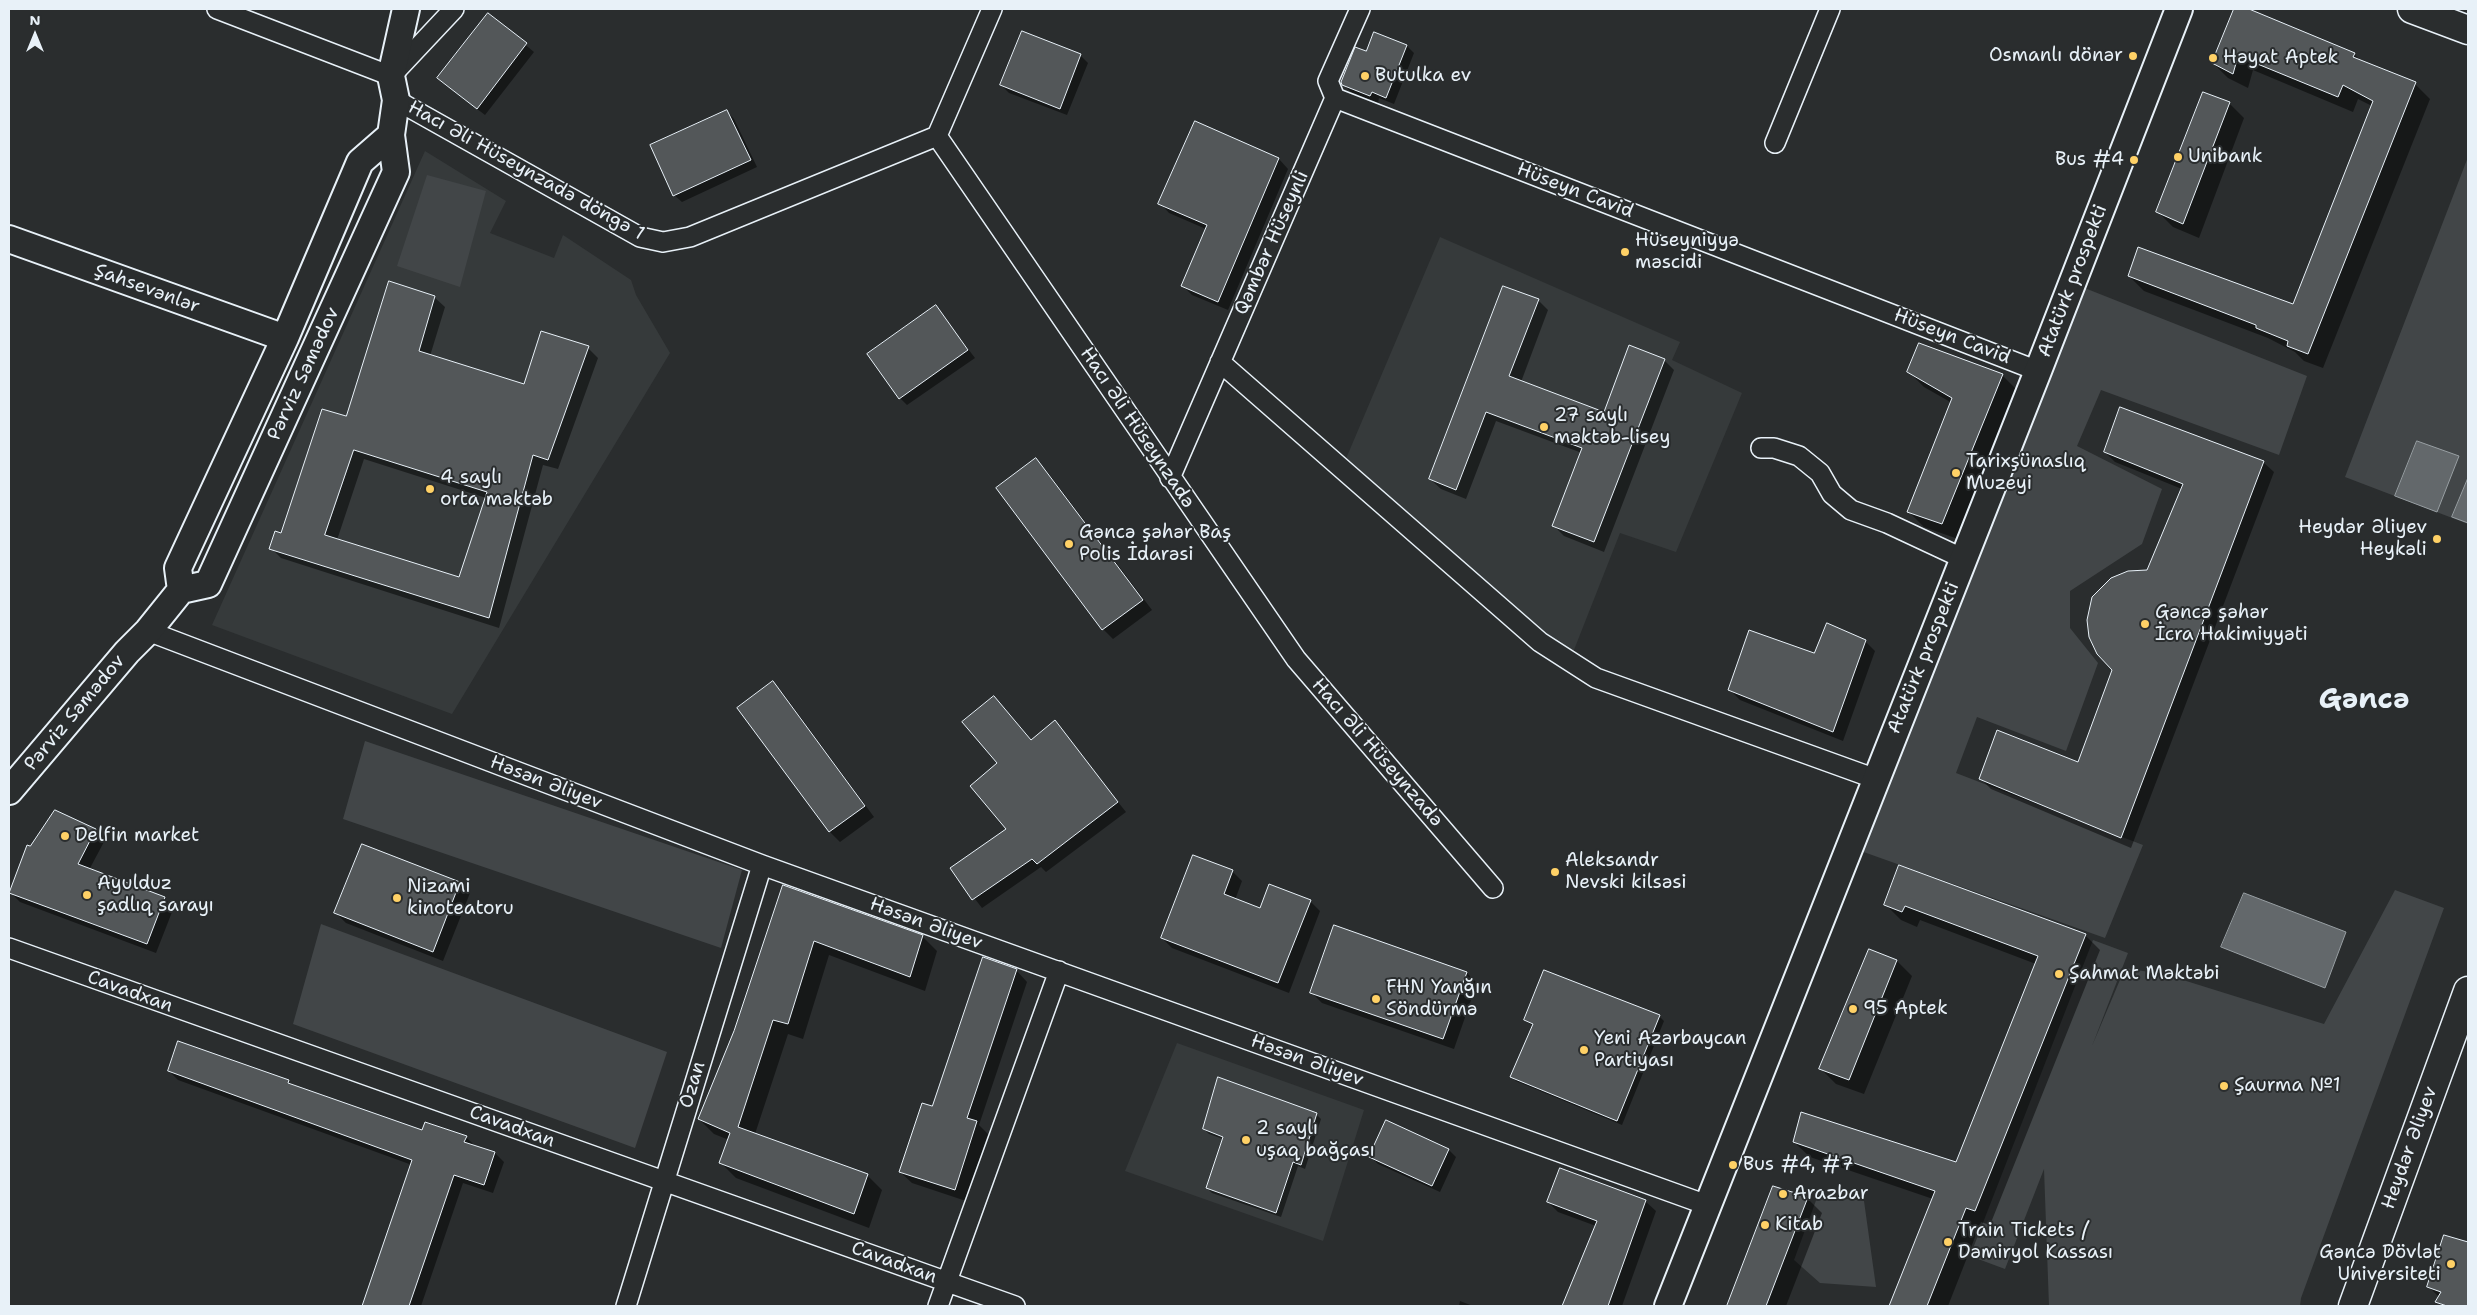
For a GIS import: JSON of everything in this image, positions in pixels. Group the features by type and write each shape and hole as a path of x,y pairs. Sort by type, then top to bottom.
{"main road":[{"path":"2412,9 2468,30"},
{"name":"Heydər Əliyev","path":"2352,1306 2468,991"}],"street":[{"name":"Hacı Əli Hüseynzadə döngə 1","path":"217,9 394,88 640,237 664,242 690,237 937,136"},
{"name":"Pərviz Səmədov","path":"9,791 127,652 148,631 181,590 208,584 396,172 391,135 394,88 406,9"},
{"path":"394,88 454,9"},
{"path":"937,136 992,9"},
{"path":"1335,98 1328,81 1360,9"},
{"path":"1776,143 1830,9"},
{"name":"Atatürk prospekti","path":"1668,1306 1964,559 2179,9"},
{"name":"Qəmbər Hüseynli","path":"1170,478 1335,98"},
{"name":"Hüseyn Cavid","path":"1335,98 2038,371"},
{"name":"Pərviz Səmədov","path":"181,590 178,568 285,338 360,162 391,135"},
{"name":"Hacı Əli Hüseynzadə","path":"937,136 1296,659 1493,888"},
{"name":"Şahsevənlər","path":"9,239 285,338"},
{"path":"1220,362 1540,642 1596,678 1876,779"},
{"path":"1761,448 1774,448 1798,456 1820,473 1832,494 1851,510 1887,523 1964,559"},
{"name":"Həsən Əliyev","path":"148,631 762,865 1708,1205"},
{"name":"Ozan","path":"626,1306 762,865"},
{"name":"Cavadxan","path":"9,948 1015,1306"},
{"path":"938,1306 1058,971"}],"shaded area":[{"name":"4 saylı orta məktəb","path":"425,151 506,201 490,233 554,258 563,235 631,280 636,295 670,353 452,714 212,625"},
{"path":"2468,157 2468,524 2345,477"},
{"path":"427,175 486,191 460,287 397,266"},
{"name":"27 saylı məktəb-lisey","path":"1440,237 1680,342 1672,360 1742,393 1676,552 1620,533 1572,655 1345,461"},
{"path":"2077,285 2307,376 2279,455 2101,390 2077,446 2162,489 2142,544 2070,591 2070,628 2098,663 2066,751 1977,717 1956,773 2143,845 2105,938 1858,850"},
{"path":"2417,441 2459,456 2437,512 2395,496"},
{"path":"2468,478 2468,523 2452,517"},
{"path":"365,741 742,870 721,948 343,819"},
{"path":"2395,890 2444,908 2301,1298 2300,1306 2049,1306 2044,1169 2005,1269 1970,1256 2093,940 2128,953 2092,1046 2125,968 2167,975 2324,1024"},
{"path":"2244,893 2346,932 2325,988 2221,947"},
{"path":"321,924 667,1052 635,1148 293,1024"},
{"name":"2 saylı uşaq bağçası","path":"1177,1043 1364,1110 1323,1241 1125,1171"},
{"path":"1818,1195 1864,1201 1876,1287 1820,1283 1794,1260"}],"building":[{"path":"2234,9 2249,9 2355,53 2353,57 2416,82 2308,354 2287,346 2288,341 2256,328 2256,325 2128,276 2138,247 2293,304 2373,101 2343,85 2338,97 2238,56 2233,74 2212,63"},
{"path":"488,13 527,43 477,109 437,78"},
{"path":"1022,31 1081,54 1060,109 1000,85"},
{"path":"1374,32 1407,45 1386,98 1372,92 1370,96 1342,85 1341,82 1355,47 1366,51"},
{"path":"2203,92 2230,102 2183,224 2156,212"},
{"path":"727,110 751,160 673,196 650,145"},
{"path":"1195,121 1279,158 1218,302 1181,286 1207,225 1158,204"},
{"path":"389,281 435,296 419,351 524,384 541,331 589,346 548,460 533,455 489,618 269,549 275,531 281,533 322,409 346,416","holes":["354,450 487,492 459,577 325,535"]},
{"path":"1503,286 1539,299 1509,376 1604,412 1629,345 1665,359 1594,542 1552,526 1582,448 1486,412 1456,490 1429,479"},
{"path":"936,305 968,350 899,399 867,354"},
{"path":"1919,343 2003,374 1942,524 1907,512 1952,398 1907,372"},
{"name":"Gəncə şəhər İcra Hakimiyyəti","path":"2120,407 2264,461 2121,838 1979,779 1997,730 2078,762 2112,670 2097,654 2089,637 2087,620 2092,597 2111,578 2128,571 2147,570 2183,484 2104,452"},
{"name":"Gəncə şəhər Baş Polis İdarəsi","path":"1036,458 1143,600 1102,630 996,488"},
{"path":"1827,623 1866,640 1833,732 1728,690 1749,630 1814,653"},
{"path":"773,681 865,806 829,832 737,708"},
{"path":"994,696 1031,740 1055,720 1118,802 1037,864 1032,859 972,900 950,868 1006,829 970,786 997,763 962,722"},
{"name":"Ayulduz şadlıq sarayı","path":"55,810 96,829 78,864 165,897 147,944 9,893 27,845 30,846"},
{"name":"Nizami kinoteatoru","path":"362,844 460,882 433,952 334,913"},
{"path":"1193,855 1233,870 1224,894 1260,908 1269,884 1311,900 1278,983 1161,938"},
{"path":"1899,865 2086,934 1975,1211 1966,1208 1927,1306 1889,1306 1935,1191 1793,1142 1801,1112 1956,1162 2038,956 1905,906 1902,912 1884,905"},
{"path":"783,885 923,935 910,977 814,941 788,1024 773,1020 738,1127 868,1174 854,1214 719,1163 730,1133 698,1119 734,1031"},
{"path":"1334,925 1467,972 1443,1039 1310,993"},
{"path":"1869,949 1897,960 1849,1080 1819,1069"},
{"path":"983,957 1017,969 967,1118 977,1121 955,1190 899,1172 922,1103 932,1106"},
{"name":"Yeni Azərbaycan Partiyası","path":"1544,970 1660,1015 1617,1121 1510,1077 1533,1024 1524,1020"},
{"path":"178,1041 289,1080 288,1083 422,1130 425,1122 467,1136 464,1142 495,1152 484,1185 454,1175 409,1306 362,1306 412,1160 168,1071"},
{"path":"1218,1077 1317,1113 1301,1165 1293,1162 1276,1213 1206,1188 1223,1137 1203,1129"},
{"path":"1386,1120 1449,1149 1432,1186 1369,1157"},
{"path":"1560,1168 1646,1200 1608,1306 1562,1306 1597,1221 1547,1202"},
{"path":"1773,1186 1808,1197 1766,1306 1727,1306"},
{"name":"Gəncə Dövlət Universiteti","path":"2444,1235 2468,1242 2468,1306 2447,1306 2435,1302 2441,1292 2427,1287"}],"place":[{"name":"Osmanlı dönər","path":"2133,56"},
{"name":"Həyat Aptek","path":"2213,58"},
{"name":"Butulka ev","path":"1365,76"},
{"name":"Unibank","path":"2178,157"},
{"name":"Bus #4","path":"2134,160"},
{"name":"Hüseyniyyə məscidi","path":"1625,252"},
{"name":"27 saylı məktəb-lisey","path":"1544,427"},
{"name":"Tarixşünaslıq Muzeyi","path":"1956,473"},
{"name":"4 saylı orta məktəb","path":"430,489"},
{"name":"Heydər Əliyev Heykəli","path":"2437,539"},
{"name":"Gəncə şəhər Baş Polis İdarəsi","path":"1069,544"},
{"name":"Gəncə şəhər İcra Hakimiyyəti","path":"2145,624"},
{"name":"Delfin market","path":"65,836"},
{"name":"Aleksandr Nevski kilsəsi","path":"1555,872"},
{"name":"Ayulduz şadlıq sarayı","path":"87,895"},
{"name":"Nizami kinoteatoru","path":"397,898"},
{"name":"Şahmat Məktəbi","path":"2059,974"},
{"name":"FHN Yanğın Söndürmə","path":"1376,999"},
{"name":"95 Aptek","path":"1853,1009"},
{"name":"Yeni Azərbaycan Partiyası","path":"1584,1050"},
{"name":"Şaurma №1","path":"2224,1086"},
{"name":"2 saylı uşaq bağçası","path":"1246,1140"},
{"name":"Bus #4, #7","path":"1733,1165"},
{"name":"Arazbar","path":"1783,1194"},
{"name":"Кitab","path":"1765,1225"},
{"name":"Train Tickets / Dəmiryol Kassası","path":"1948,1242"},
{"name":"Gəncə Dövlət Universiteti","path":"2451,1264"}],"district":[{"name":"Gəncə","path":"2364,700"}]}
